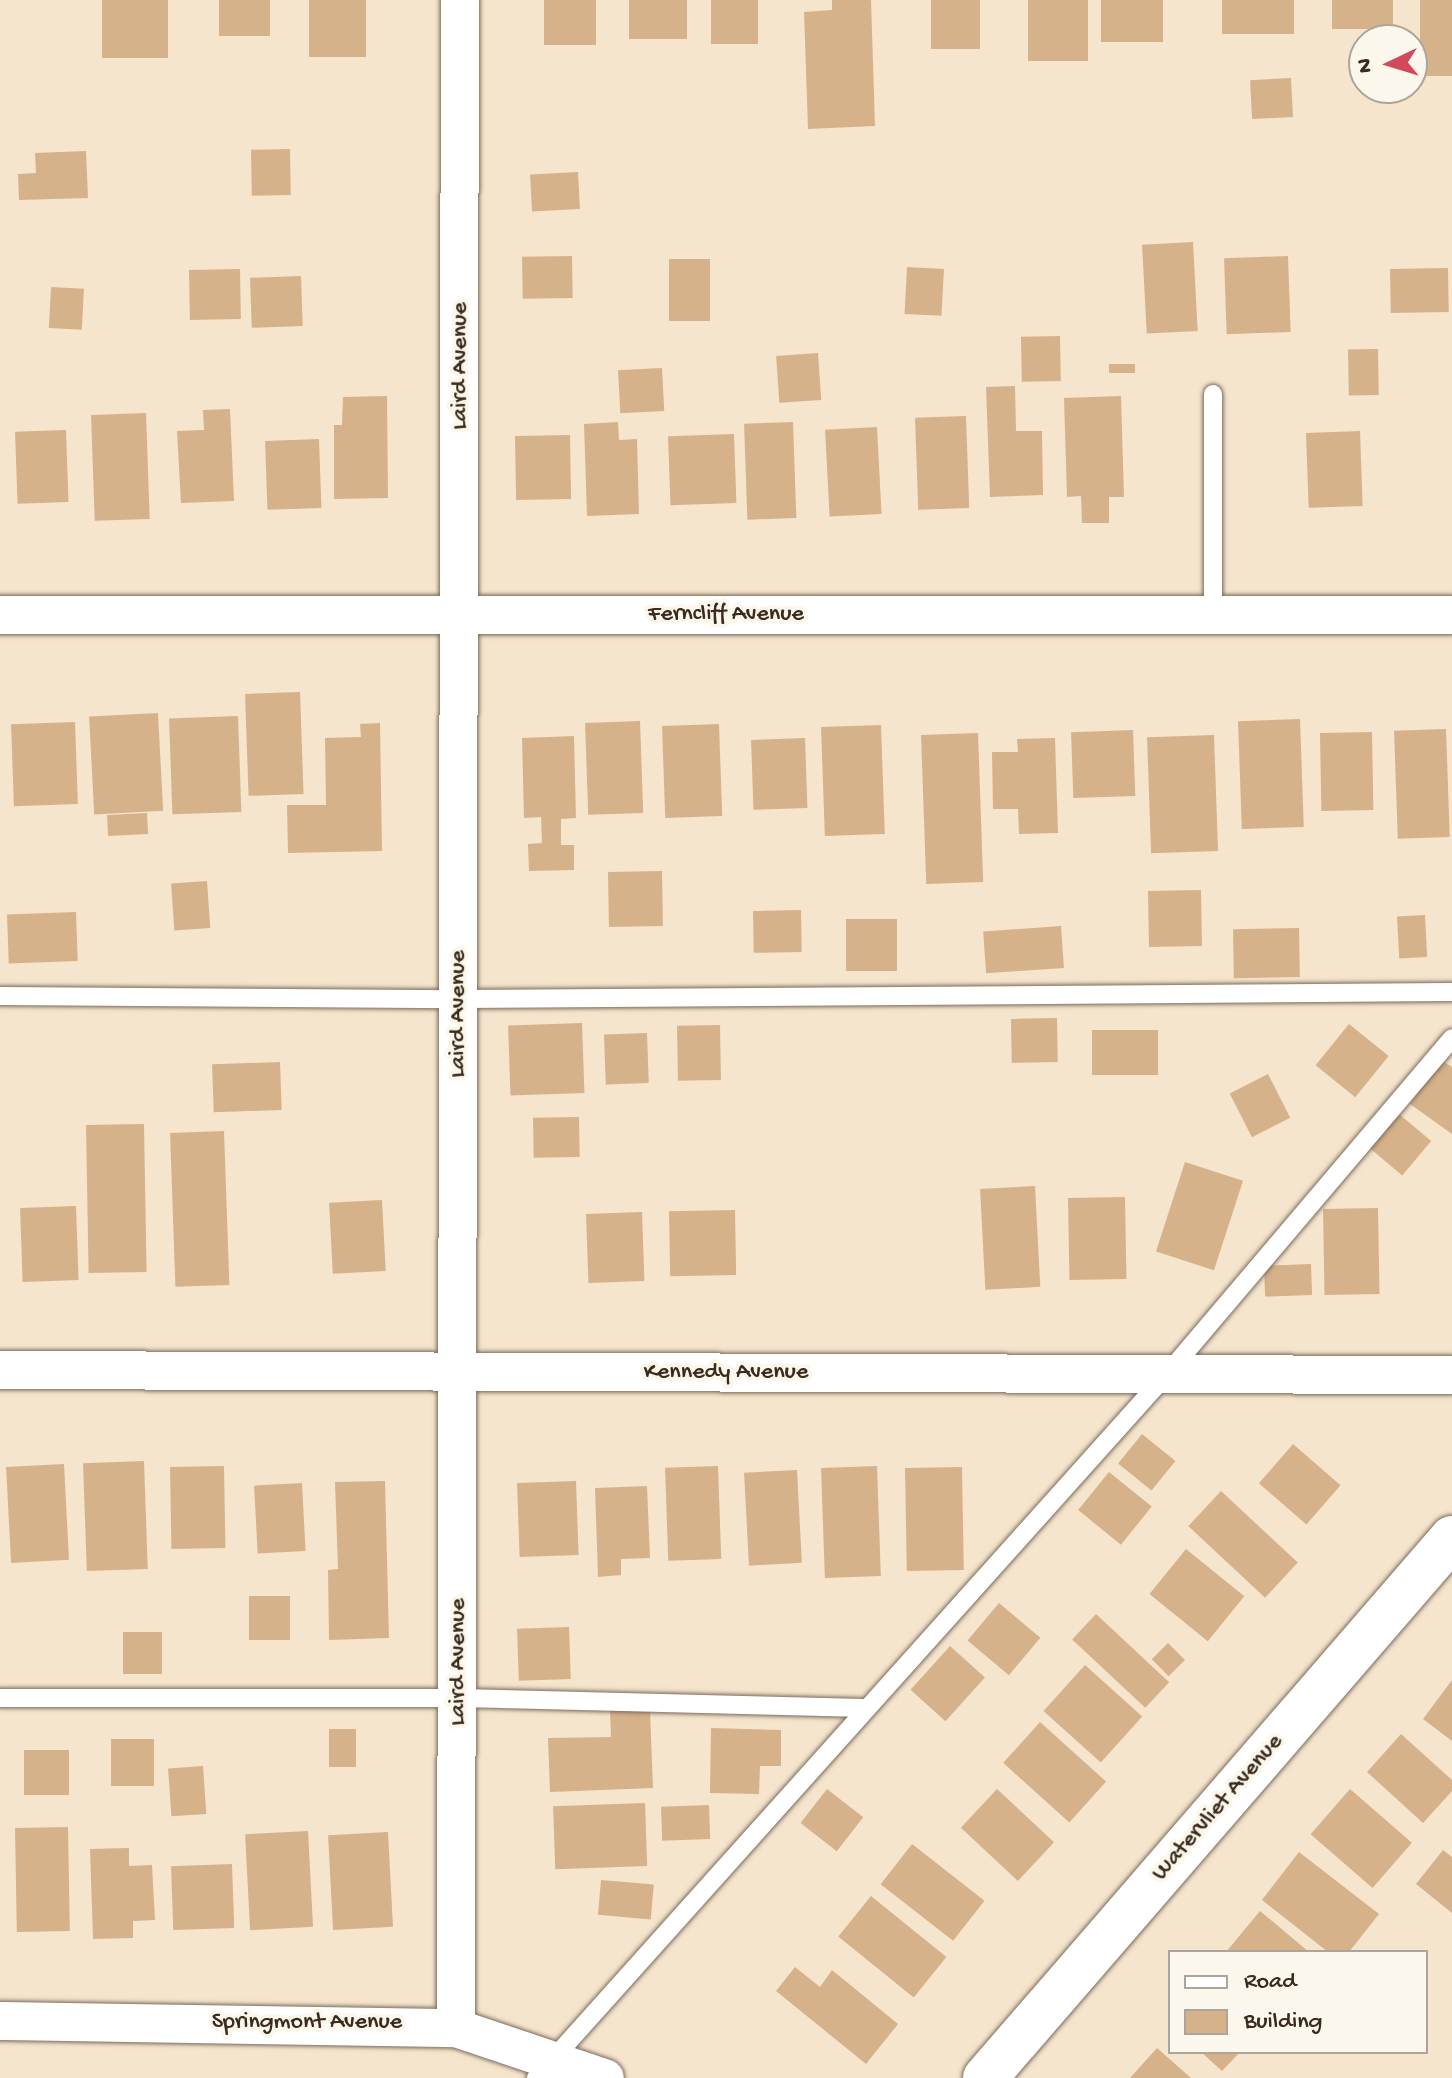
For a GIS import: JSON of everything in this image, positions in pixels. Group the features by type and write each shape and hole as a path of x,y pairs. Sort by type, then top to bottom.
{"street":[{"name":"Laird Avenue","path":"456,2028 460,0"},
{"name":"Ferncliff Avenue","path":"0,615 1452,615"},
{"name":"Kennedy Avenue","path":"0,1370 1452,1375"},
{"name":"Watervliet Avenue","path":"985,2078 1452,1538"},
{"name":"Springmont Avenue","path":"0,2021 456,2028 544,2067 605,2078"}],"lane":[{"path":"1213,394 1213,615"},
{"path":"0,996 458,999 1452,992"},
{"path":"544,2067 1168,1373 1452,1038"},
{"path":"0,1698 459,1698 864,1708"}],"building":[{"path":"102,0 168,0 168,58 102,58"},
{"path":"219,0 270,0 270,36 219,36"},
{"path":"309,0 366,0 366,57 309,57"},
{"path":"544,0 596,0 596,45 544,45"},
{"path":"629,0 687,0 687,39 629,39"},
{"path":"711,0 758,0 758,44 711,44"},
{"path":"832,0 871,0 875,126 808,129 804,12 832,10"},
{"path":"931,0 980,0 980,49 931,49"},
{"path":"1028,0 1088,0 1088,61 1028,61"},
{"path":"1101,0 1163,0 1163,42 1101,42"},
{"path":"1222,0 1294,0 1294,34 1222,34"},
{"path":"1332,0 1393,0 1393,24 1348,24 1348,29 1332,29"},
{"path":"1420,0 1452,0 1452,76 1428,76 1428,24 1420,24"},
{"path":"1291,78 1293,117 1252,119 1250,80"},
{"path":"290,149 291,195 252,196 251,150"},
{"path":"86,151 88,198 19,200 18,174 36,173 35,153"},
{"path":"578,172 580,209 532,211 530,175"},
{"path":"1193,242 1198,331 1147,334 1142,245"},
{"path":"572,256 573,298 523,299 522,257"},
{"path":"1288,256 1291,332 1227,334 1224,258"},
{"path":"669,259 710,259 710,321 669,321"},
{"path":"907,267 944,269 941,316 905,314"},
{"path":"1448,268 1449,312 1391,313 1390,269"},
{"path":"240,269 241,319 190,320 189,270"},
{"path":"301,276 303,326 252,328 250,278"},
{"path":"51,287 84,289 82,330 49,328"},
{"path":"1060,336 1061,381 1022,382 1021,337"},
{"path":"1378,349 1379,395 1349,396 1348,350"},
{"path":"818,353 821,400 779,403 776,356"},
{"path":"1109,364 1135,364 1135,373 1109,373"},
{"path":"662,368 664,411 620,413 618,370"},
{"path":"1015,386 1016,431 1042,431 1043,495 990,497 986,387"},
{"path":"387,396 388,498 334,499 334,425 342,425 343,397"},
{"path":"1121,396 1124,497 1109,497 1109,523 1082,523 1081,496 1067,497 1064,398"},
{"path":"230,409 234,501 181,503 177,431 204,430 203,410"},
{"path":"146,413 150,519 95,521 91,415"},
{"path":"966,416 969,508 918,510 915,418"},
{"path":"618,422 619,440 637,439 639,514 587,516 584,424"},
{"path":"793,422 796,518 747,520 744,424"},
{"path":"877,427 882,514 830,517 825,430"},
{"path":"66,430 69,502 18,504 15,432"},
{"path":"1360,431 1363,506 1309,508 1306,433"},
{"path":"734,434 736,503 670,505 668,436"},
{"path":"570,435 571,499 516,500 515,436"},
{"path":"319,439 321,508 267,510 265,441"},
{"path":"300,692 304,794 249,796 245,694"},
{"path":"158,713 163,811 94,814 89,717"},
{"path":"238,716 241,812 172,814 169,718"},
{"path":"1300,719 1304,827 1242,829 1238,721"},
{"path":"640,721 643,813 588,815 585,723"},
{"path":"75,722 78,804 14,806 11,724"},
{"path":"380,723 382,851 288,853 287,805 326,805 325,738 361,737 360,724"},
{"path":"719,724 722,816 665,818 662,726"},
{"path":"881,725 885,834 825,836 821,727"},
{"path":"1446,729 1450,837 1398,839 1394,731"},
{"path":"1133,730 1135,796 1073,798 1071,732"},
{"path":"1372,732 1373,810 1321,811 1320,733"},
{"path":"978,733 983,882 926,884 921,735"},
{"path":"1214,735 1218,851 1151,853 1147,737"},
{"path":"574,736 576,818 561,819 561,845 574,845 574,870 529,871 528,844 542,843 541,817 524,818 522,738"},
{"path":"805,738 807,808 753,810 751,740"},
{"path":"1055,738 1058,833 1019,834 1018,809 993,809 992,752 1018,752 1017,739"},
{"path":"147,813 148,834 108,836 107,815"},
{"path":"662,871 663,926 609,927 608,872"},
{"path":"207,881 210,928 174,930 171,884"},
{"path":"1201,890 1202,946 1149,947 1148,891"},
{"path":"801,910 802,952 754,953 753,911"},
{"path":"76,912 78,961 9,963 7,914"},
{"path":"1425,915 1427,957 1399,958 1397,916"},
{"path":"846,919 897,919 897,971 846,971"},
{"path":"1061,926 1064,968 986,973 983,931"},
{"path":"1299,928 1300,977 1234,978 1233,929"},
{"path":"1057,1018 1058,1062 1012,1063 1011,1019"},
{"path":"582,1023 584,1093 510,1096 508,1026"},
{"path":"1349,1024 1389,1056 1355,1097 1316,1065"},
{"path":"720,1025 721,1080 678,1081 677,1026"},
{"path":"1092,1030 1158,1030 1158,1075 1092,1075"},
{"path":"647,1033 649,1083 606,1084 604,1035"},
{"path":"1441,1060 1452,1067 1452,1134 1410,1104"},
{"path":"280,1062 282,1110 214,1112 212,1064"},
{"path":"1268,1074 1290,1118 1252,1137 1230,1094"},
{"path":"1399,1114 1431,1141 1402,1175 1370,1148"},
{"path":"579,1117 580,1157 534,1158 533,1118"},
{"path":"144,1124 147,1272 89,1273 86,1125"},
{"path":"224,1131 229,1285 175,1287 170,1133"},
{"path":"1185,1162 1243,1181 1214,1270 1156,1251"},
{"path":"1035,1186 1040,1287 985,1290 980,1189"},
{"path":"1125,1197 1126,1279 1069,1280 1068,1198"},
{"path":"382,1200 386,1271 333,1274 329,1203"},
{"path":"76,1206 79,1280 23,1282 20,1208"},
{"path":"1378,1208 1380,1294 1325,1295 1323,1209"},
{"path":"735,1210 736,1275 670,1276 669,1211"},
{"path":"642,1212 644,1281 588,1283 586,1214"},
{"path":"1311,1264 1312,1295 1265,1297 1264,1266"},
{"path":"1142,1434 1175,1461 1152,1491 1118,1464"},
{"path":"1293,1444 1341,1485 1306,1525 1259,1483"},
{"path":"144,1461 148,1569 87,1571 83,1463"},
{"path":"64,1464 69,1560 11,1563 6,1467"},
{"path":"224,1466 225,1548 171,1549 170,1467"},
{"path":"718,1466 721,1559 668,1561 665,1468"},
{"path":"877,1466 881,1576 825,1578 821,1468"},
{"path":"962,1467 964,1570 907,1571 905,1468"},
{"path":"797,1470 802,1563 749,1566 744,1473"},
{"path":"1109,1472 1152,1507 1121,1545 1078,1510"},
{"path":"385,1481 389,1638 329,1640 328,1570 338,1569 335,1482"},
{"path":"576,1481 579,1555 520,1557 517,1483"},
{"path":"302,1483 306,1551 258,1553 254,1486"},
{"path":"647,1486 650,1558 621,1559 621,1575 598,1577 595,1488"},
{"path":"1221,1491 1298,1563 1265,1598 1188,1526"},
{"path":"1186,1549 1244,1596 1208,1641 1149,1594"},
{"path":"249,1596 290,1596 290,1640 249,1640"},
{"path":"999,1603 1040,1638 1009,1675 968,1641"},
{"path":"1096,1614 1169,1682 1145,1708 1072,1640"},
{"path":"569,1627 571,1679 519,1681 517,1629"},
{"path":"123,1632 162,1632 162,1674 123,1674"},
{"path":"1168,1643 1185,1660 1169,1676 1152,1659"},
{"path":"950,1646 985,1677 945,1721 911,1690"},
{"path":"1085,1665 1142,1717 1101,1763 1044,1711"},
{"path":"1452,1680 1452,1741 1423,1719"},
{"path":"650,1710 653,1788 550,1792 548,1738 611,1737 610,1711"},
{"path":"1040,1722 1106,1782 1069,1822 1003,1763"},
{"path":"711,1728 781,1730 781,1766 760,1766 759,1794 710,1793"},
{"path":"329,1729 356,1729 356,1767 329,1767"},
{"path":"1401,1734 1452,1780 1452,1791 1423,1823 1367,1772"},
{"path":"111,1739 154,1739 154,1786 111,1786"},
{"path":"24,1750 69,1750 69,1795 24,1795"},
{"path":"203,1766 206,1814 171,1816 168,1768"},
{"path":"827,1789 863,1817 837,1851 801,1823"},
{"path":"997,1789 1054,1842 1018,1881 961,1828"},
{"path":"1350,1789 1412,1843 1373,1888 1311,1834"},
{"path":"645,1803 647,1866 555,1869 553,1806"},
{"path":"709,1805 710,1839 662,1841 661,1807"},
{"path":"68,1827 70,1931 17,1932 15,1828"},
{"path":"308,1831 313,1927 250,1930 245,1834"},
{"path":"388,1832 393,1927 333,1930 328,1835"},
{"path":"912,1844 984,1901 953,1941 881,1884"},
{"path":"129,1848 129,1866 152,1865 155,1920 133,1921 133,1938 93,1939 90,1849"},
{"path":"1443,1850 1452,1857 1452,1913 1416,1884"},
{"path":"1299,1852 1379,1914 1351,1950 1325,1950 1262,1900"},
{"path":"232,1864 234,1928 173,1930 171,1866"},
{"path":"601,1880 654,1885 651,1919 598,1915"},
{"path":"871,1896 946,1957 914,1997 838,1936"},
{"path":"1260,1911 1307,1950 1228,1950"},
{"path":"795,1967 820,1987 832,1970 898,2024 866,2064 776,1991"},
{"path":"1157,2048 1191,2078 1130,2078"},
{"path":"1203,2054 1238,2054 1222,2071"}]}
